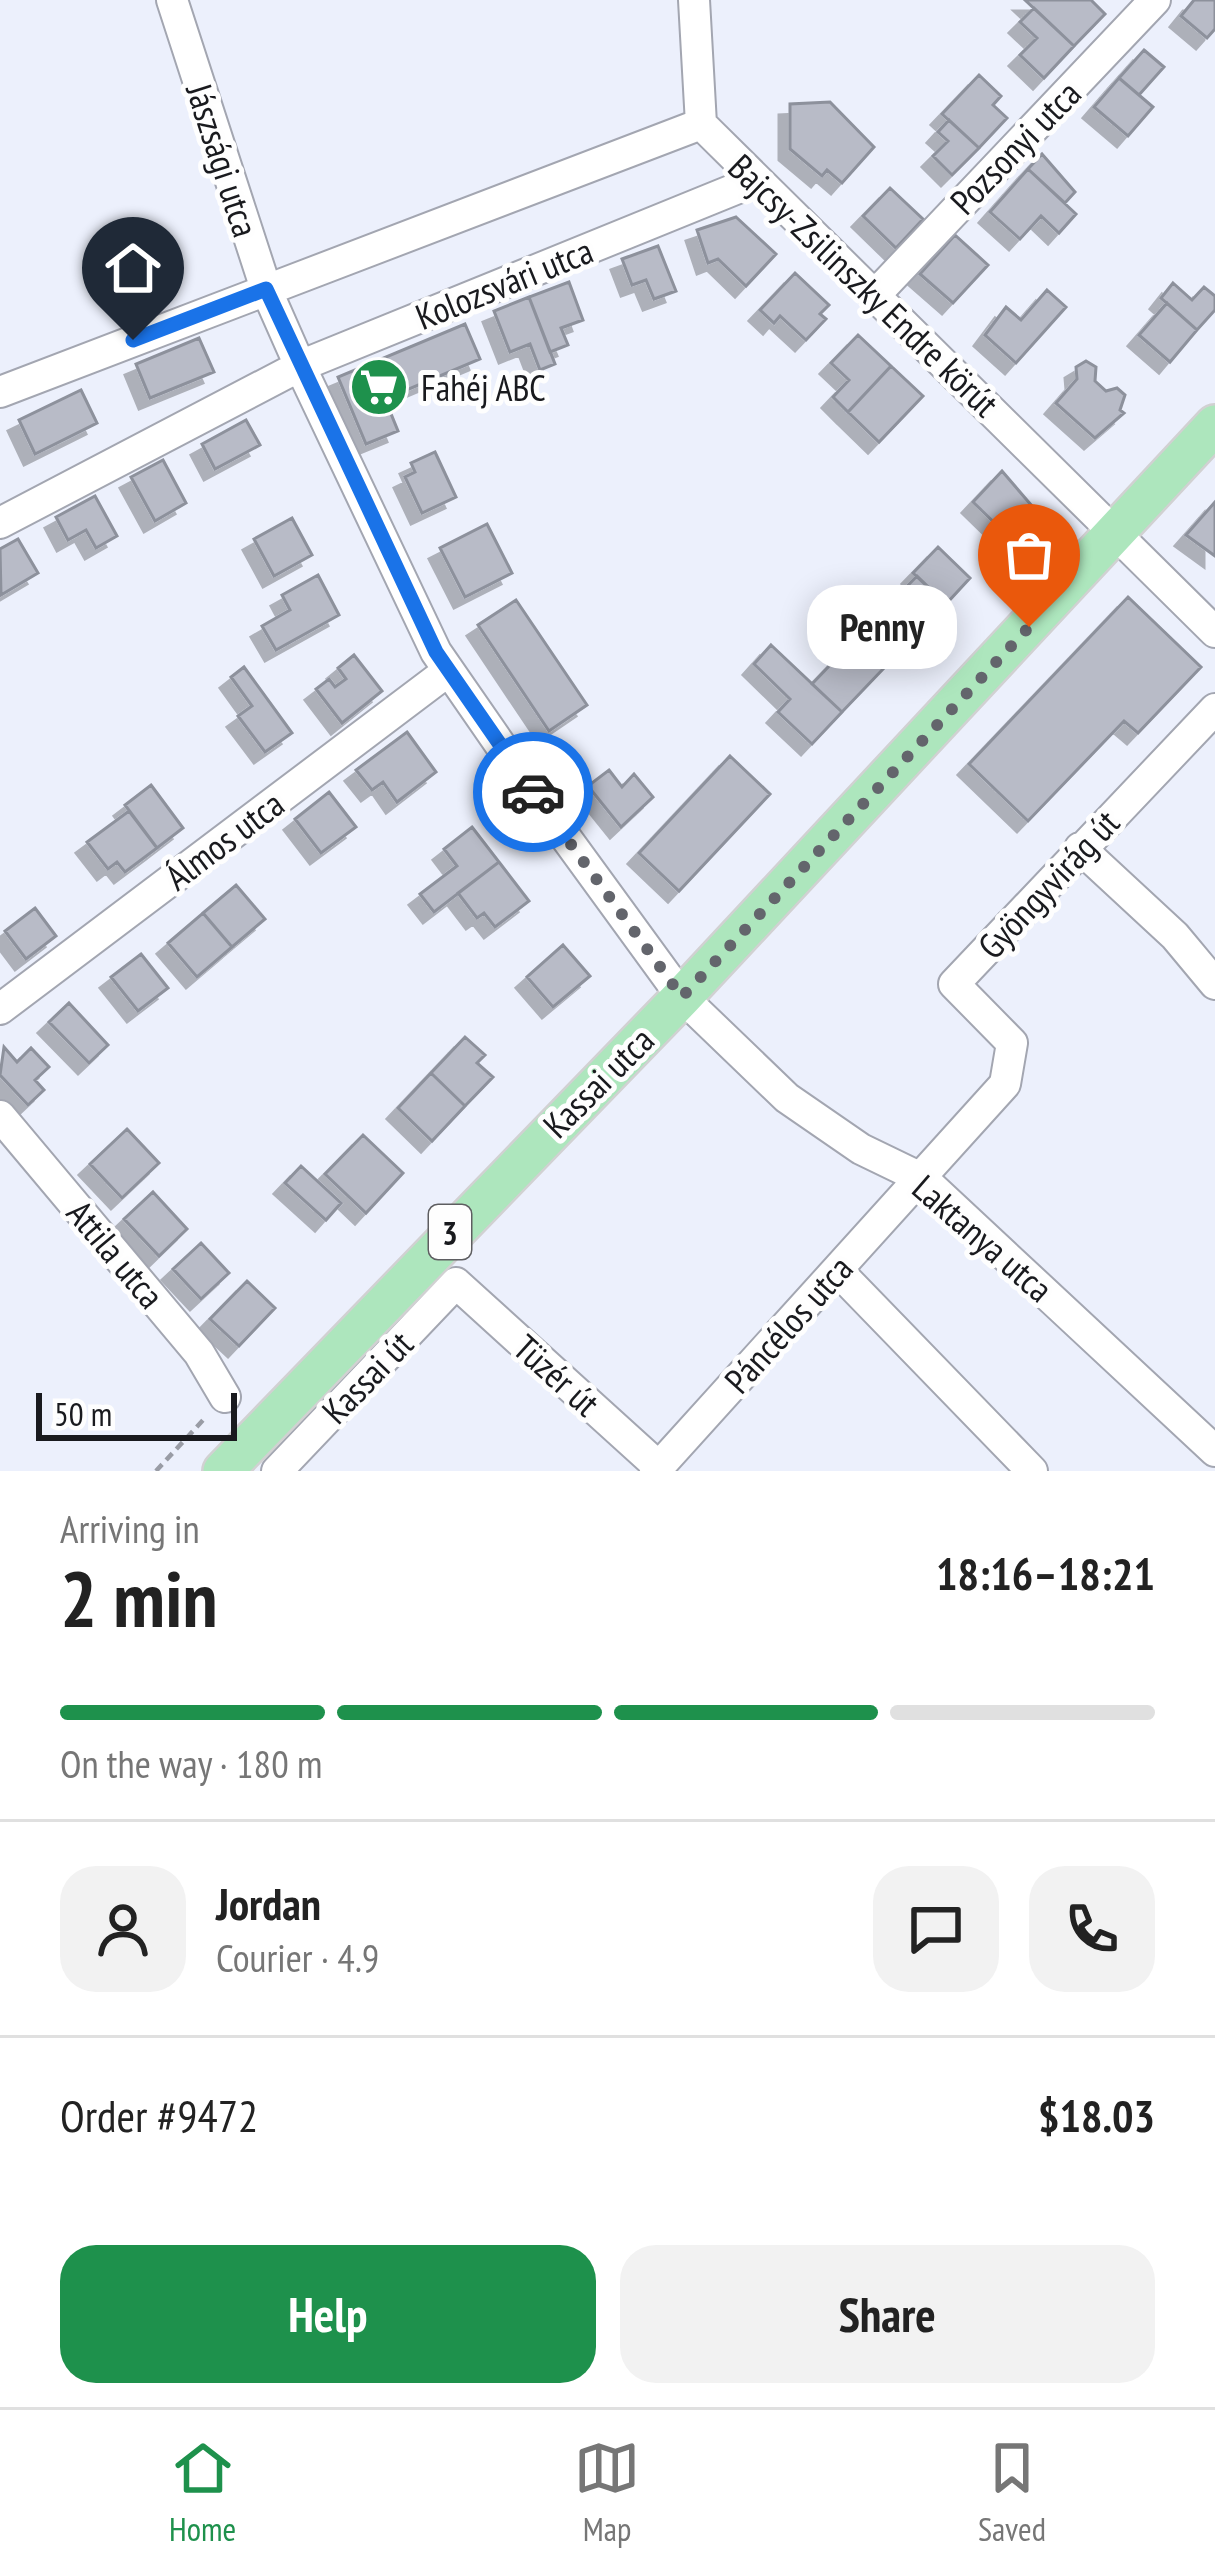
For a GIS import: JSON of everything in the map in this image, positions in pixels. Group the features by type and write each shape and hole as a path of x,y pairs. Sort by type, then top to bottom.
{"main road":[{"name":"Kassai utca","path":"224,1471 682,997 1215,425"}],"street":[{"name":"Jászsági utca","path":"172,0 266,289 395,573 448,671 682,997"},
{"name":"Bajcsy-Zsilinszky Endre körút","path":"694,0 701,124 1215,632"},
{"name":"Pozsonyi utca","path":"875,295 1155,0"},
{"path":"0,392 701,124"},
{"name":"Kolozsvári utca","path":"0,523 300,366 755,181"},
{"name":"Álmos utca","path":"0,1009 448,671"},
{"name":"Gyöngyvirág út","path":"923,1179 1005,1084 1009,1064 1012,1042 954,984 1215,709"},
{"path":"1080,848 1175,936 1215,984"},
{"name":"Laktanya utca","path":"682,997 787,1098 861,1149 923,1179 1215,1451"},
{"name":"Attila utca","path":"0,1116 199,1353 225,1397"},
{"name":"Páncélos utca","path":"657,1469 923,1179"},
{"path":"837,1270 1032,1471"},
{"name":"Tüzér út","path":"456,1283 657,1469"},
{"name":"Kassai út","path":"277,1471 456,1283"}],"path":[{"path":"155,1471 225,1397"}],"building":[{"path":"1025,0 1091,0 1105,14 1074,46"},
{"path":"1194,0 1215,0 1215,29 1207,38 1181,16"},
{"path":"1034,8 1074,46 1044,78 1020,55 1037,38 1020,22"},
{"path":"1144,50 1164,67 1139,95 1119,78"},
{"path":"979,75 1001,96 993,105 1007,118 979,148 942,114"},
{"path":"1119,78 1153,107 1128,136 1094,107"},
{"path":"830,102 874,147 842,183 827,170 822,176 790,149 790,104"},
{"path":"949,120 979,148 952,175 933,156 948,141 938,132"},
{"path":"1042,154 1075,192 1065,203 1028,169"},
{"path":"1028,169 1076,214 1059,233 1041,216 1020,239 990,212"},
{"path":"890,188 923,219 896,248 863,216"},
{"path":"736,217 776,254 746,286 718,259 708,263 697,230"},
{"path":"955,235 988,265 953,303 920,274"},
{"path":"658,246 676,291 654,299 646,280 632,285 622,259"},
{"path":"795,273 829,305 820,314 826,319 806,340 780,316 774,323 760,310"},
{"path":"569,282 583,320 561,328 568,345 550,352 529,297"},
{"path":"1173,283 1192,300 1204,287 1215,296 1215,310 1197,330 1161,298"},
{"path":"1047,290 1066,307 1016,363 985,335 1006,307 1021,320"},
{"path":"529,297 555,364 540,370 530,344 510,352 494,311"},
{"path":"1167,303 1197,330 1170,362 1139,335"},
{"path":"465,324 480,359 385,399 398,431 366,444 338,377"},
{"path":"858,335 891,366 848,412 833,397 849,380 831,363"},
{"path":"199,338 214,372 150,398 136,364"},
{"path":"1086,361 1096,367 1095,381 1106,391 1117,388 1125,395 1120,410 1124,413 1095,438 1056,403 1077,379 1076,367"},
{"path":"891,366 923,396 879,442 848,412"},
{"path":"81,390 97,423 35,454 19,420"},
{"path":"246,420 260,445 215,469 202,444"},
{"path":"435,452 456,497 422,513 405,477 415,472 411,463"},
{"path":"163,460 186,503 155,521 131,477"},
{"path":"1002,471 1032,506 1006,534 973,502"},
{"path":"95,496 117,536 96,548 86,530 68,540 56,517"},
{"path":"1215,502 1215,556 1186,535"},
{"path":"292,518 312,555 274,576 254,539"},
{"path":"487,524 512,573 465,597 440,548"},
{"path":"18,539 38,573 1,595 0,549"},
{"path":"938,547 970,578 946,604 913,573"},
{"path":"318,575 339,615 276,650 262,626 290,610 282,595"},
{"path":"917,576 946,604 919,631 910,623 903,630 883,611"},
{"path":"1128,597 1201,667 1138,733 1124,721 1028,821 969,764"},
{"path":"516,600 587,705 549,731 478,625"},
{"path":"853,641 883,669 842,712 812,684"},
{"path":"771,645 842,712 812,744 778,712 790,699 754,664"},
{"path":"354,655 382,691 342,723 316,689 329,679 335,687 346,679 338,668"},
{"path":"244,667 292,733 265,752 238,716 252,706 231,677"},
{"path":"407,732 436,772 397,802 383,782 372,790 356,770"},
{"path":"730,756 770,794 679,891 639,853"},
{"path":"609,770 622,787 634,774 653,797 621,827 588,786"},
{"path":"151,785 183,828 157,848 125,805"},
{"path":"329,792 356,827 321,853 295,819"},
{"path":"129,811 157,848 125,872 117,862 108,869 87,842"},
{"path":"472,827 499,862 434,912 420,894 457,866 444,849"},
{"path":"499,862 529,901 495,927 484,913 477,918 458,893"},
{"path":"236,885 265,919 232,947 203,913"},
{"path":"35,908 56,936 26,959 5,931"},
{"path":"203,913 232,947 197,977 168,943"},
{"path":"563,945 590,976 553,1007 527,977"},
{"path":"141,954 168,988 138,1011 111,977"},
{"path":"69,1003 108,1045 89,1063 49,1022"},
{"path":"465,1037 485,1055 477,1063 493,1077 465,1106 431,1073"},
{"path":"4,1047 17,1062 31,1048 49,1067 35,1080 44,1090 28,1105 0,1075"},
{"path":"431,1073 465,1106 432,1141 398,1108"},
{"path":"127,1129 159,1163 122,1198 90,1164"},
{"path":"363,1135 403,1173 366,1213 325,1174"},
{"path":"301,1166 341,1203 326,1220 285,1183"},
{"path":"153,1192 187,1229 159,1256 124,1219"},
{"path":"201,1243 229,1273 201,1299 173,1269"},
{"path":"247,1281 275,1308 239,1346 210,1319"}],"way so far":[{"path":"533,792 682,997 1029,627"}],"place":[{"name":"Fahéj ABC","path":"379,387"},
{"name":"Penny","path":"1029,627"}],"route":[{"path":"133,340 266,289 395,573 436,652 533,792"}]}
